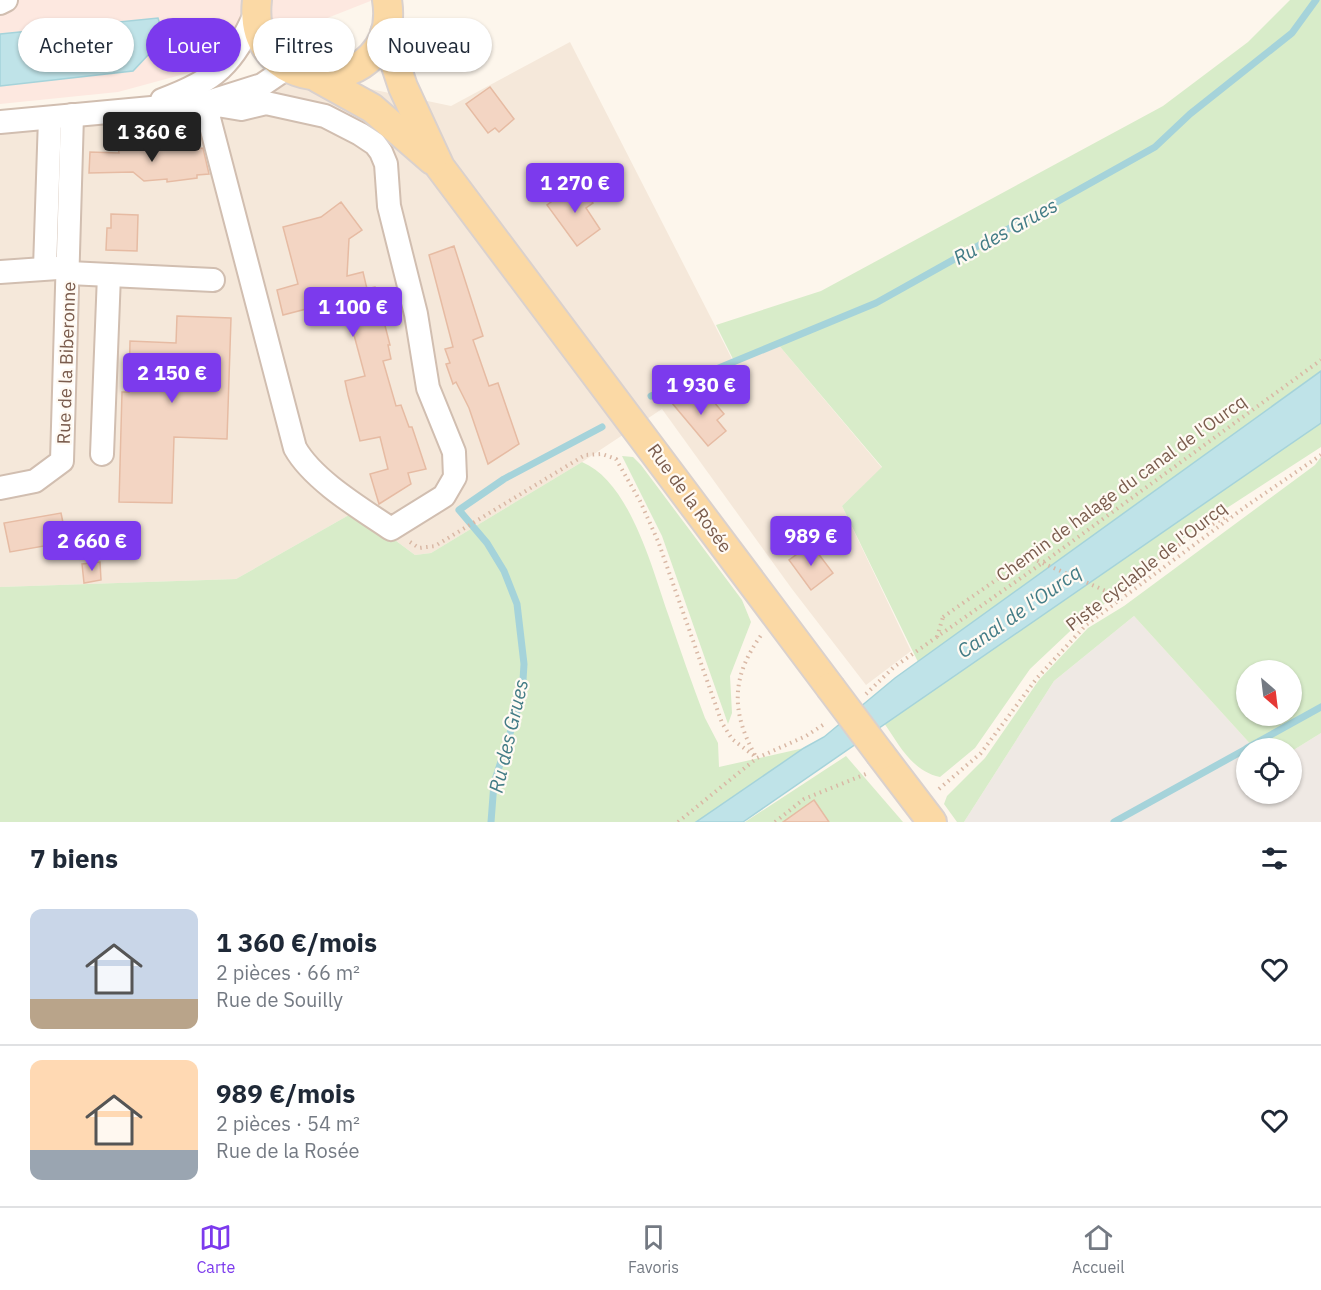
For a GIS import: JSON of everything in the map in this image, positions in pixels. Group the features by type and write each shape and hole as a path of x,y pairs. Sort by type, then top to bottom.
{"main road":[{"path":"387,0 388,18"},
{"path":"318,78 340,76 367,59"},
{"name":"Rue de la Rosée","path":"296,72 318,78 372,108 440,167 884,758 932,809"},
{"name":"Rue de la Rosée","path":"398,72 440,167"}],"street":[{"path":"0,3 6,0"},
{"path":"141,107 213,78 244,39 257,6"},
{"path":"205,104 262,85 281,72"},
{"path":"0,122 141,107 205,104 240,109 266,103 325,116 375,144 386,164 389,206 416,315 429,388 454,452 455,477 444,496 391,530 301,460 295,448 205,104"},
{"name":"Rue de la Biberonne","path":"0,488 34,481 62,461 70,271 72,115"},
{"path":"45,267 50,118"},
{"name":"Rue de la Biberonne","path":"0,272 45,267 70,271"},
{"path":"70,271 213,280"},
{"path":"102,454 109,275"}],"path":[{"name":"Chemin de halage du canal de l'Ourcq","path":"1245,507 1197,533 1108,592 1029,557 943,617 937,638 1321,360"},
{"path":"391,530 419,548 435,546 585,454 602,454 616,459 640,501 658,541 722,723 732,739 757,758"},
{"name":"Piste cyclable de l'Ourcq","path":"932,809 981,753 1037,678 1086,625 1245,507 1321,454"},
{"path":"757,758 743,733 737,687 743,663 759,638"},
{"path":"678,822 757,758"},
{"path":"775,822 804,800 870,772 884,758"}],"shaded area":[{"path":"0,0 373,0 327,18 253,18 253,47 241,52 241,18 146,18 146,72 191,72 118,92 0,104"},
{"path":"570,42 732,359 776,342 882,468 842,506 911,651 866,685 792,589 662,409 582,462 431,553 415,555 356,511 236,579 0,587 0,114 205,103 278,72 299,72 451,106"},
{"path":"1134,616 1245,738 1236,738 1236,804 1302,804 1302,745 1321,733 1321,822 964,822 1054,681"}],"green space":[{"path":"1290,0 1321,0 1321,371 918,662 842,506 882,467 776,342 733,359 716,325 821,291 1163,106 1248,42"},
{"path":"1321,423 1321,447 1193,530 1116,596 1085,617 1030,669 975,748 940,777 922,769 901,749 884,723"},
{"path":"622,456 633,457 641,465 742,600 751,622 730,676 732,713 728,724 662,536"},
{"path":"1321,457 1321,733 1302,745 1302,738 1245,738 1134,616 1054,681 964,822 957,822 944,804 947,796 985,758 1039,680 1088,628 1124,606 1315,465"},
{"path":"582,462 599,472 613,488 637,528 700,705 718,743 719,767 804,748 696,822 0,822 0,587 236,579 356,511 415,555 431,553"},
{"path":"846,756 903,822 745,822"}],"water":[{"path":"146,19 146,57 134,70 134,20"},
{"path":"18,32 18,72 124,72 0,86 0,34"},
{"name":"Canal de l'Ourcq","path":"1321,371 1321,423 743,822 696,822 804,748 824,737 895,678"}],"building":[{"path":"490,87 514,119 499,132 495,128 488,133 466,104"},
{"path":"154,143 154,150 194,146 194,149 203,148 209,174 167,182 167,179 144,181 133,172 89,173 90,152 119,153 118,147"},
{"path":"577,183 593,203 586,208 600,229 577,246 547,205"},
{"path":"341,202 362,230 349,239 347,276 363,272 367,289 375,287 390,345 388,345 391,359 383,361 396,406 401,405 409,427 412,427 426,469 408,473 411,484 379,504 370,474 388,469 380,437 360,441 348,395 345,381 365,376 347,309 317,317 314,307 283,315 277,290 298,284 283,227 321,217"},
{"path":"111,214 138,215 137,251 106,250 107,228 111,228"},
{"path":"454,246 483,336 473,340 489,386 498,383 519,444 488,464 469,408 456,382 453,384 446,364 450,363 445,349 453,347 429,255"},
{"path":"177,316 231,318 227,439 174,437 172,503 119,502 122,392 129,392 130,341 176,343"},
{"path":"690,389 701,402 709,396 724,414 717,420 726,431 708,446 672,403"},
{"path":"61,513 67,542 10,552 4,523"},
{"path":"811,544 833,573 811,590 789,560"},
{"path":"100,562 101,580 84,583 82,564"},
{"path":"814,800 829,822 783,822"}],"waterway":[{"name":"Ru des Grues","path":"651,396 876,303 1155,147 1190,114 1292,33 1316,0"},
{"name":"Ru des Grues","path":"491,822 494,783 522,696 524,664 517,604 504,571 487,543 459,510 504,479 602,427"},
{"path":"1265,738 1321,707"},
{"path":"1114,822 1236,755"}]}
